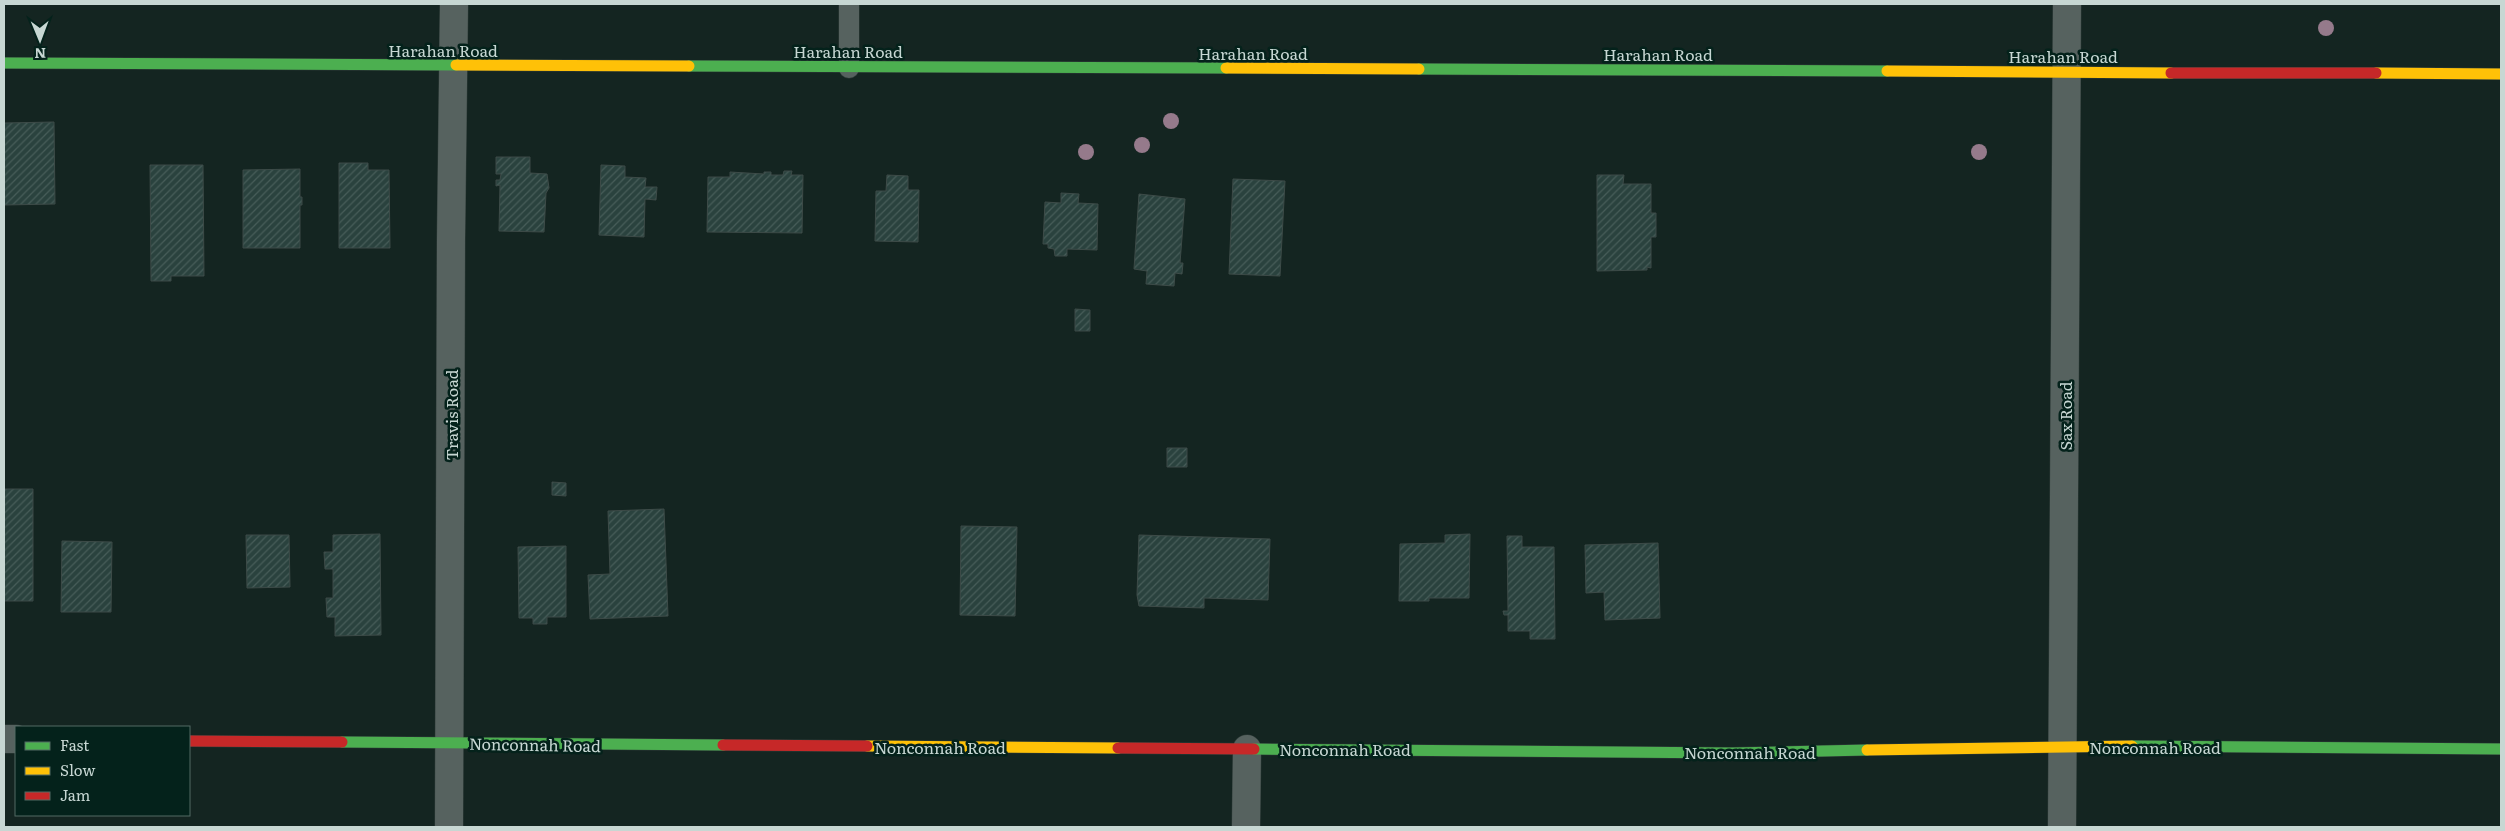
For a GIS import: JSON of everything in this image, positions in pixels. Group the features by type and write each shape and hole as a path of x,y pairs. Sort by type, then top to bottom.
{"street":[{"name":"Travis Road","path":"449,827 451,248 454,4"},
{"name":"Sax Road","path":"2062,827 2067,4"},
{"name":"Harahan Road","path":"4,63 2501,74"},
{"name":"Nonconnah Road","path":"190,741 1732,753 2063,746 2501,749"},
{"path":"1246,749 1246,827"}],"lane":[{"path":"849,4 849,68"}],"building":[{"path":"54,122 55,204 4,205 4,123"},
{"path":"496,157 530,157 530,173 547,174 549,188 546,193 544,232 499,231 500,185 496,186 496,180 500,180 501,174 496,174"},
{"path":"339,163 368,163 368,170 389,170 390,248 339,248"},
{"path":"150,165 203,165 204,276 171,276 171,281 151,281"},
{"path":"601,165 625,166 625,177 646,178 645,187 657,187 656,200 645,199 644,237 599,235"},
{"path":"300,169 300,197 302,197 302,205 300,205 300,248 243,248 243,170"},
{"path":"784,171 792,171 791,175 803,175 802,233 707,232 708,177 730,177 730,172 764,174 764,172 771,172 771,175 783,175"},
{"path":"887,175 908,176 908,190 919,190 918,242 875,241 876,191 886,191"},
{"path":"1597,175 1624,175 1623,184 1651,184 1651,213 1656,213 1656,237 1651,237 1651,268 1647,267 1647,270 1597,271"},
{"path":"1233,179 1285,181 1280,276 1229,274"},
{"path":"1061,193 1079,194 1078,203 1098,204 1097,250 1067,249 1067,256 1055,256 1054,249 1048,248 1048,244 1043,244 1045,202 1061,203"},
{"path":"1139,194 1185,199 1180,263 1183,263 1182,274 1175,273 1174,286 1146,284 1147,271 1134,269"},
{"path":"1075,309 1090,310 1090,331 1075,331"},
{"path":"1167,448 1187,448 1187,467 1167,467"},
{"path":"552,482 566,483 566,496 552,495"},
{"path":"4,489 33,489 33,601 4,601"},
{"path":"664,509 668,616 590,619 588,575 610,574 608,511"},
{"path":"961,526 1017,527 1015,616 960,615"},
{"path":"380,534 381,635 335,636 335,617 327,617 326,598 333,598 333,569 325,569 324,552 333,552 333,535"},
{"path":"1470,534 1469,598 1429,598 1429,601 1399,601 1400,544 1445,543 1445,535"},
{"path":"246,535 289,535 290,587 247,588"},
{"path":"1139,535 1270,539 1268,600 1204,598 1204,608 1139,606 1137,595"},
{"path":"1507,536 1522,536 1522,547 1554,547 1555,639 1530,639 1530,631 1508,631 1508,615 1504,615 1503,611 1508,611"},
{"path":"62,541 112,542 111,612 61,612"},
{"path":"1658,543 1660,618 1605,620 1604,592 1586,593 1585,545"},
{"path":"566,546 566,617 547,617 547,624 533,624 533,618 519,618 518,547"}],"traffic: fast":[{"path":"4,63 456,65"},
{"path":"689,66 1226,68"},
{"path":"1419,69 1887,71"},
{"path":"342,742 723,745"},
{"path":"2132,746 2501,749"},
{"path":"1254,749 1732,753 1867,750"}],"traffic: slow":[{"path":"456,65 689,66"},
{"path":"1226,68 1419,69"},
{"path":"1887,71 2171,73"},
{"path":"2376,73 2501,74"},
{"path":"867,746 1118,748"},
{"path":"1867,750 2132,746"}],"traffic: jam":[{"path":"2171,73 2376,73"},
{"path":"190,741 342,742"},
{"path":"723,745 867,746"},
{"path":"1118,748 1254,749"}]}
